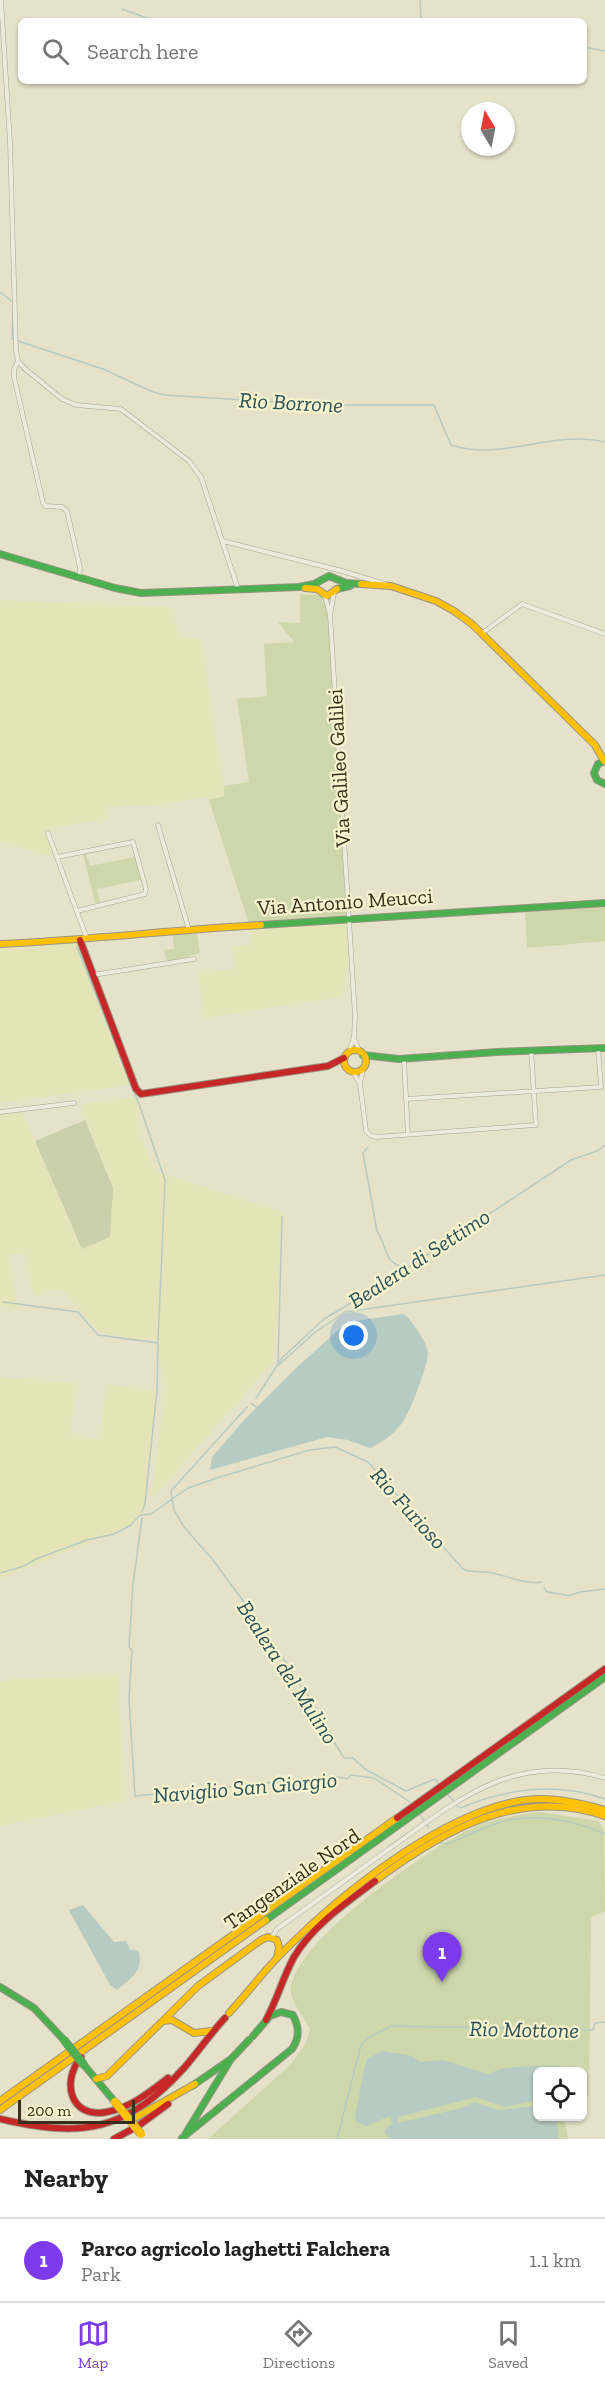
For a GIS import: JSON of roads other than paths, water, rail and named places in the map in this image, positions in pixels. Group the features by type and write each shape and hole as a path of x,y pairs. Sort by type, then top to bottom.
{"main road":[{"path":"0,554 115,588 141,593 299,587 327,590 362,586 393,587"},
{"path":"327,590 326,576 346,583 393,587 436,601 463,617 598,748 602,762 595,769 595,777 605,784"},
{"path":"327,590 334,579"},
{"name":"Via Antonio Meucci","path":"0,944 605,903"},
{"path":"84,940 93,975 136,1089 141,1094 328,1066 350,1070 364,1067 378,1059"},
{"path":"328,1066 347,1055 362,1053 378,1059 602,1048"},
{"path":"362,1053 364,1067"},
{"path":"347,1055 350,1070"},
{"name":"Tangenziale Nord","path":"0,2101 605,1669"},
{"name":"Tangenziale Nord","path":"0,2110 605,1677"},
{"path":"0,2120 53,2132 80,2131 101,2127 122,2119 140,2108 169,2083 276,1960 346,1895 441,1828 460,1818 501,1804 530,1799 571,1801 605,1810"},
{"path":"114,2139 138,2126 231,2059 266,2020 279,1996 290,1962 307,1939 361,1891 417,1851 457,1827 494,1812 531,1806 573,1808 605,1815"},
{"path":"573,1808 605,1820"},
{"path":"108,2094 108,2082 112,2071 198,1986 264,1938 272,1937 277,1940 279,1944 276,1960"},
{"path":"0,1987 34,2008 64,2040 143,2136"},
{"path":"176,2008 177,2017 183,2027"},
{"path":"182,2139 296,2044 299,2028 291,2013 277,2012 266,2020"},
{"path":"163,2021 172,2020 194,2033 212,2031"},
{"path":"96,2040 75,2062 69,2073 68,2083 77,2104 93,2112 106,2112 132,2102 160,2085 188,2062"},
{"path":"182,2139 231,2059"},
{"path":"94,2077 112,2071"},
{"path":"0,2120 47,2135 72,2136 94,2133 126,2122 195,2084"}],"street":[{"path":"2,0 18,361 14,377 43,503 46,506 62,507 67,511 80,568 79,578"},
{"path":"18,361 62,399 76,405 121,409 189,461 201,477 224,541 238,590"},
{"path":"224,541 342,571 393,587"},
{"name":"Via Galileo Galilei","path":"327,590 355,1016 354,1037"},
{"name":"Via Galileo Galilei","path":"327,590 330,615"},
{"path":"481,633 522,604 605,634"},
{"path":"158,825 189,930"},
{"path":"48,833 77,911 84,940"},
{"path":"57,857 133,842 146,889 145,894 77,911"},
{"path":"93,975 194,959"},
{"path":"354,1037 362,1053"},
{"path":"347,1055 354,1037"},
{"path":"406,1099 601,1087 602,1048"},
{"path":"364,1067 360,1084 366,1131 370,1135 408,1135 536,1125 531,1050"},
{"path":"404,1058 408,1135"},
{"path":"350,1070 360,1084"},
{"path":"0,1112 74,1103"},
{"path":"272,1937 278,1929 466,1795 511,1776 536,1772 569,1771 605,1778"}],"waterway":[{"path":"420,0 421,18"},
{"path":"122,9 147,18"},
{"path":"587,48 605,51"},
{"name":"Rio Borrone","path":"0,292 13,302"},
{"name":"Rio Borrone","path":"13,310 12,339 103,369 153,392 165,395 320,405 434,405 451,445 470,449 490,450 566,439 605,442"},
{"path":"77,947 139,1104 165,1180 158,1343"},
{"name":"Bealera di Settimo","path":"256,1398 282,1358 324,1319 383,1284 571,1160 597,1151 605,1145"},
{"path":"368,1147 363,1153 377,1231 390,1259 408,1268"},
{"path":"278,1365 282,1217"},
{"path":"279,1365 314,1333 345,1312 605,1275"},
{"path":"3,1302 78,1312 98,1335 158,1343 157,1391 145,1503 142,1512"},
{"path":"251,1403 257,1408"},
{"name":"Bealera di Settimo","path":"0,1573 24,1566 36,1559 87,1540 114,1534 130,1526 140,1515 151,1514 172,1499 171,1491 247,1407"},
{"name":"Rio Furioso","path":"438,1783 435,1779 406,1791 365,1769 353,1758 344,1758 327,1725 319,1718 317,1709 311,1703 306,1691 298,1683 252,1613 213,1560 184,1527 174,1510 172,1499 188,1488 220,1477 310,1450 335,1447 368,1462 463,1569 493,1573 521,1581 542,1582"},
{"name":"Naviglio San Giorgio","path":"142,1518 133,1584 129,1647 132,1650 129,1698 135,1796 307,1779 319,1782 332,1776 347,1779 351,1775 374,1778 410,1802"},
{"name":"Rio Furioso","path":"544,1587 546,1591 568,1596 605,1589"},
{"path":"456,1805 460,1808 513,1792 550,1789 587,1793 605,1799"},
{"path":"448,1795 453,1800"},
{"name":"Naviglio San Giorgio","path":"420,1815 429,1827"},
{"name":"Naviglio San Giorgio","path":"440,1843 447,1844 504,1821 530,1818 556,1819 605,1834"},
{"name":"Rio Mottone","path":"337,2139 361,2045 368,2038 391,2026 593,2030 595,2023 605,2022"}],"place":[{"name":"Parco agricolo laghetti Falchera","path":"442,1982"}],"water label":[{"name":"Bealera del Mulino","path":"288,1672"}]}
